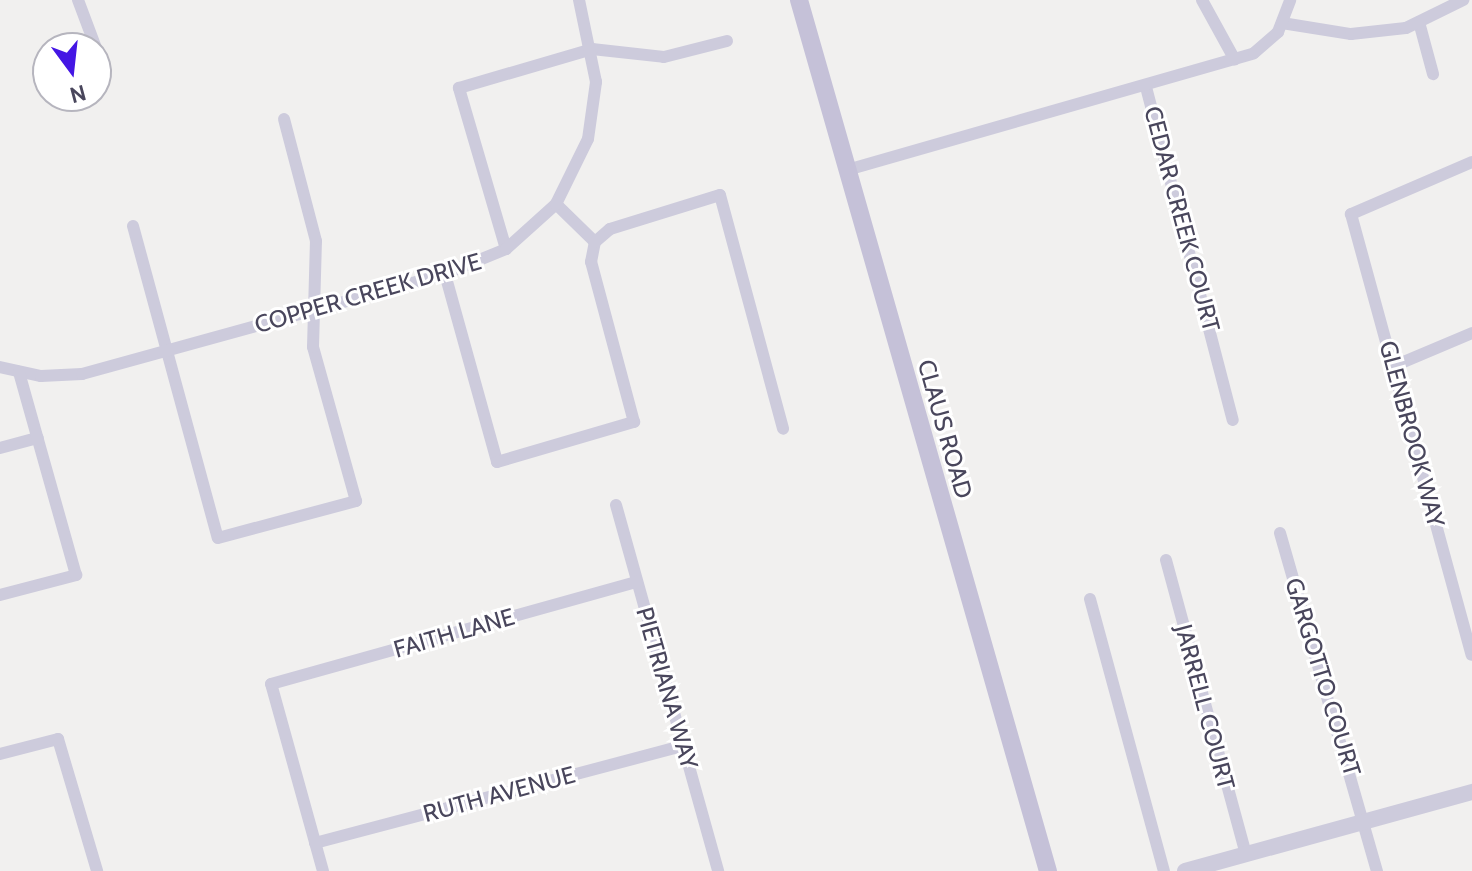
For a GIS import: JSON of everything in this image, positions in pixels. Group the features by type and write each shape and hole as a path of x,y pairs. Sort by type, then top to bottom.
{"main road":[{"name":"CLAUS ROAD","path":"799,0 1048,871"}],"street":[{"path":"78,0 90,32"},
{"name":"COPPER CREEK DRIVE","path":"0,367 19,372 82,374 445,274 506,249 556,204 588,139 596,82 592,49 579,0"},
{"path":"1202,0 1235,60"},
{"path":"1146,87 1235,60 1270,44 1290,0"},
{"path":"1282,23 1351,34 1406,28 1463,0"},
{"path":"1419,22 1433,74"},
{"path":"506,249 459,88 592,49 664,57 727,41"},
{"name":"CEDAR CREEK COURT","path":"847,170 1146,87 1233,420"},
{"path":"133,226 218,538 356,501 313,347 311,311 316,241 284,119"},
{"name":"GLENBROOK WAY","path":"1472,162 1351,214 1469,633 1472,655"},
{"path":"445,274 497,462 634,422 591,262 595,242 610,229 720,195 783,429"},
{"path":"556,204 595,242"},
{"path":"1394,366 1472,333"},
{"path":"0,595 76,575 19,372"},
{"path":"0,448 38,438"},
{"name":"PIETRIANA WAY","path":"616,505 718,871"},
{"name":"GARGOTTO COURT","path":"1280,533 1366,820 1377,871"},
{"name":"JARRELL COURT","path":"1166,560 1246,854"},
{"name":"FAITH LANE","path":"315,843 271,684 637,582"},
{"path":"1090,599 1164,871"},
{"path":"0,754 58,739 97,871"},
{"name":"RUTH AVENUE","path":"315,843 683,746"},
{"path":"1185,871 1472,792"},
{"path":"315,843 323,871"}]}
